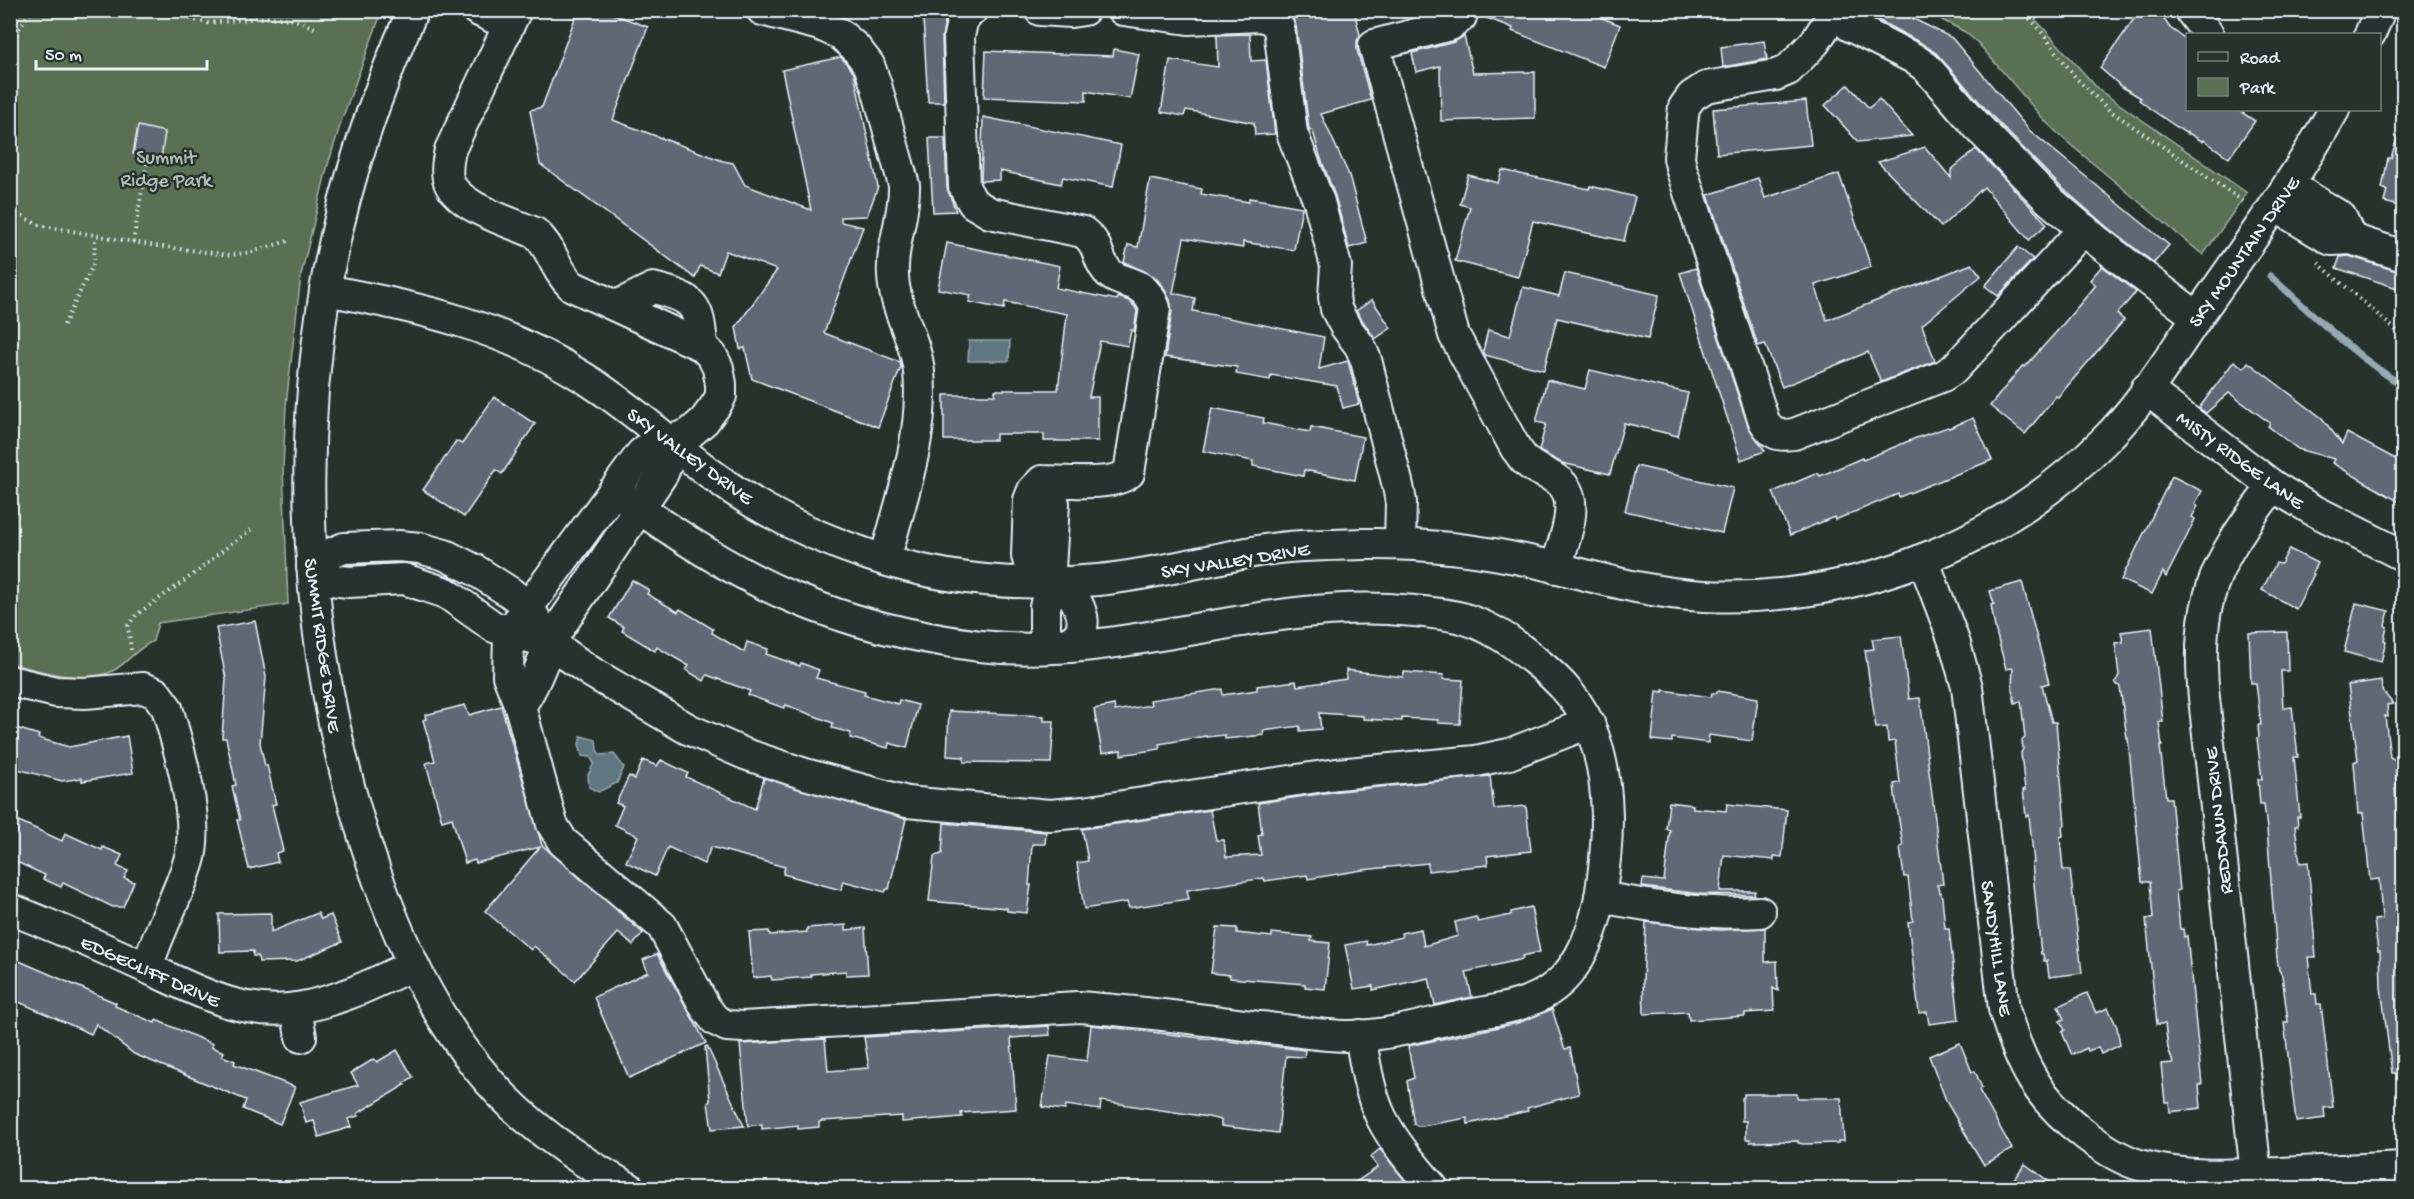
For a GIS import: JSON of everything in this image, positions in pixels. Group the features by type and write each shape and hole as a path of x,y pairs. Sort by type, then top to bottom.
{"street":[{"name":"SUMMIT RIDGE DRIVE","path":"413,10 378,93 360,146 343,205 325,290 311,412 309,487 312,567 322,660 334,725 349,786 385,898 413,966 452,1033 477,1068 504,1098 535,1127 571,1154 629,1188"},
{"path":"477,10 512,18 450,150 447,165 448,180 456,193 468,204 535,233 542,239 561,276 572,286 702,346 712,356 718,368 721,396 704,421 689,434 648,448 641,454 614,490 509,633 508,676 520,706 552,824 563,842 662,926 705,1007 715,1020 727,1026 1078,1007 1114,1009 1322,1034 1375,1035 1508,1007 1538,997 1555,987 1570,970 1586,944 1600,897 1606,862 1607,817 1605,778 1589,723 1568,691 1546,669 1517,646 1491,630 1461,618 1424,611 1324,609 1277,614 1100,644 1034,649 937,640 891,630 794,598 742,572 638,508 614,490"},
{"path":"762,10 820,26 840,34 855,47 869,65 904,185 904,200 893,258 892,276 895,296 919,370 918,434 885,560"},
{"path":"972,10 963,18 959,36 964,187 973,203 990,213 1083,232 1093,239 1105,269 1116,277 1140,286 1150,297 1155,308 1129,473 1122,478 1101,481 1042,481 1054,503 1050,569 1053,582 1045,607 1046,634 1049,639 1062,647"},
{"path":"1040,10 1071,12 1084,10"},
{"path":"1123,10 1171,19 1260,16 1271,19 1279,28 1292,134 1319,202 1336,266 1334,297 1336,309 1360,346 1366,360 1401,502 1400,544"},
{"path":"1463,10 1461,18 1450,25 1374,45 1454,334 1516,449 1528,464 1560,482 1571,502 1556,568"},
{"path":"2190,10 2207,33"},
{"path":"2370,33 2380,10"},
{"path":"2084,229 1954,369 1943,376 1794,434 1779,436 1770,432 1760,411 1682,171 1679,158 1684,107 1692,96 1706,87 1776,75 1788,70 1815,42 1834,11 1850,26 1926,67 2011,162 2048,199 2197,317"},
{"name":"SKY MOUNTAIN DRIVE","path":"2146,389 2282,196 2331,111"},
{"path":"2282,196 2341,217 2351,239 2403,256"},
{"name":"SKY VALLEY DRIVE","path":"325,290 400,304 448,316 508,337 555,360 591,381 718,480 773,513 820,537 912,568 1010,582 1053,582 1141,574 1263,550 1311,545 1400,544 1488,553 1656,591 1737,597 1791,593 1849,584 1955,546 2004,520 2036,499 2105,440 2146,389"},
{"name":"MISTY RIDGE LANE","path":"2146,389 2273,486 2311,509 2403,555"},
{"path":"520,706 533,688 550,643 663,472 667,463 670,441"},
{"name":"REDDAWN DRIVE","path":"2256,1174 2201,657 2204,610 2214,579 2240,531 2273,486"},
{"path":"550,643 528,607 475,570 445,555 420,548 399,546 344,548 325,556 312,567 331,580 350,582 404,579 423,583 446,593 494,627 550,643 600,677 688,729 755,758 907,802 1050,815 1083,812 1338,774 1476,761 1509,754 1589,723"},
{"name":"SANDYHILL LANE","path":"1923,559 1955,644 1966,687 2004,1009 2014,1043 2043,1097 2068,1122 2098,1144 2142,1166 2206,1174 2351,1179 2403,1167"},
{"path":"10,681 56,692 85,693 143,688 156,693 167,708 192,817 193,841 189,861 156,938 147,968"},
{"path":"1600,897 1667,909 1733,913 1760,912"},
{"name":"EDGECLIFF DRIVE","path":"10,909 147,968 198,993 231,1005 261,1009 296,1008 316,1004 413,966"},
{"path":"296,1008 302,1037"},
{"path":"1360,1035 1369,1083 1380,1116 1399,1147 1433,1188"}],"path":[{"path":"10,44 33,10"},
{"path":"174,10 193,20 209,23 270,17 293,19 317,29"},
{"path":"2021,10 2037,26 2076,78 2109,110 2244,202"},
{"path":"133,242 148,156"},
{"path":"10,204 15,212 38,225 201,253 230,255 252,252 288,241"},
{"path":"64,325 94,262 95,236"},
{"path":"2315,261 2403,337"},
{"path":"131,650 128,626 136,615 201,569 250,530"}],"green space":[{"name":"Summit Ridge Park","path":"10,11 382,11 342,119 327,168 301,275 286,405 283,467 288,604 158,623 153,641 142,647 116,669 92,676 64,675 11,663"},
{"path":"1925,11 2028,11 2099,90 2247,193 2203,255 2066,141 2046,122 1978,43 1965,32"}],"water":[{"path":"969,341 1010,341 1009,361 968,361"},
{"path":"581,736 596,740 600,755 614,754 624,767 617,783 598,792 589,787 588,775 594,763 590,757 582,756 579,744"}],"building":[{"path":"578,10 602,10 648,27 613,120 733,163 745,185 811,210 782,70 841,57 854,73 878,187 867,216 841,217 841,222 863,227 824,333 900,362 901,367 878,427 752,379 745,348 740,349 736,327 777,270 726,251 718,273 700,266 695,278 540,164 530,110 542,107"},
{"path":"1309,10 1311,18 1340,10 1354,10 1360,35 1357,50 1371,100 1321,114 1349,175 1367,243 1349,248 1335,196 1313,131 1309,129 1296,26 1291,15"},
{"path":"1480,10 1582,10 1620,25 1604,67 1512,31 1513,28 1479,15"},
{"path":"1859,10 1896,10 1952,38 2029,130 2169,245 2154,263 2107,227 2060,186 1992,116 1936,53"},
{"path":"2140,10 2158,10 2170,28 2186,39 2186,111 2240,111 2255,121 2229,158 2204,140 2203,142 2187,132 2187,134 2152,110 2139,100 2141,98 2122,87 2100,68"},
{"path":"946,16 942,37 944,102 928,102 923,17"},
{"path":"1250,34 1251,61 1266,60 1275,134 1255,135 1254,123 1186,110 1184,116 1161,112 1170,60 1218,67 1217,35"},
{"path":"1464,36 1473,73 1535,72 1535,118 1441,121 1440,66 1416,72 1412,53 1454,42"},
{"path":"1764,41 1767,59 1723,67 1721,47"},
{"path":"1114,49 1139,54 1130,99 1086,91 1086,101 984,97 986,51 1113,56"},
{"path":"1848,85 1869,108 1879,99 1912,136 1858,142 1825,105"},
{"path":"1806,101 1811,145 1717,154 1713,109"},
{"path":"983,117 1121,145 1113,187 1063,177 1061,184 1000,171 1000,180 981,181"},
{"path":"138,126 165,132 161,159 133,154"},
{"path":"2399,132 2403,133 2403,207 2384,202 2387,190 2382,188 2388,158 2391,158"},
{"path":"929,138 945,138 947,188 956,211 933,212"},
{"path":"1925,147 1951,178 1951,170 1976,149 2047,224 2029,240 1984,187 1941,227 1878,162"},
{"path":"1502,170 1589,189 1590,186 1635,197 1624,241 1533,221 1518,277 1455,261 1470,207 1460,204 1468,175 1498,183"},
{"path":"1839,174 1871,267 1815,285 1827,320 1972,264 1981,276 1922,325 1935,361 1881,382 1868,352 1782,387 1765,344 1758,346 1708,195 1758,178 1765,198"},
{"path":"1150,179 1202,189 1201,194 1249,202 1249,198 1302,207 1294,250 1243,242 1243,248 1184,238 1173,293 1195,298 1193,311 1324,337 1319,369 1348,361 1359,404 1343,408 1337,386 1271,375 1270,380 1236,374 1237,367 1165,357 1172,311 1170,300 1163,286 1154,276 1124,262 1128,245 1138,247"},
{"path":"947,243 1060,266 1056,288 1117,300 1118,297 1129,301 1135,307 1137,311 1134,331 1131,330 1128,346 1100,341 1089,397 1098,397 1098,441 1044,441 1044,434 996,434 996,440 944,440 944,395 995,395 995,390 1058,390 1067,314 1005,302 1004,309 969,302 971,295 938,289"},
{"path":"2018,247 2033,259 1998,296 1985,286"},
{"path":"2349,256 2403,273 2403,290 2336,268 2340,257"},
{"path":"2102,266 2136,292 2117,314 2124,320 2025,434 1990,406 2023,365 2025,367 2096,285 2090,280"},
{"path":"1696,268 1748,426 1765,451 1741,460 1680,273"},
{"path":"1565,273 1659,295 1648,339 1557,318 1544,370 1484,355 1488,330 1510,336 1523,287 1559,296"},
{"path":"1372,300 1391,328 1375,339 1356,311"},
{"path":"2234,361 2244,368 2248,362 2322,418 2342,444 2347,433 2403,463 2403,504 2332,463 2334,459 2298,449 2268,426 2270,423 2229,393 2206,413 2199,408"},
{"path":"1590,370 1688,393 1678,436 1624,423 1610,474 1562,463 1541,452 1539,450 1546,424 1536,422 1547,380 1585,389"},
{"path":"494,397 535,424 502,474 496,470 464,517 423,490 456,441 462,444"},
{"path":"1212,408 1264,418 1263,423 1310,432 1311,427 1363,437 1355,480 1304,470 1303,476 1253,466 1253,461 1203,451"},
{"path":"1973,418 1992,460 1899,497 1898,494 1835,520 1834,517 1790,535 1773,492 1818,473 1820,476 1862,458 1863,460"},
{"path":"1636,466 1733,488 1722,533 1625,511"},
{"path":"2172,476 2202,491 2195,504 2198,506 2192,517 2195,519 2187,536 2166,577 2163,572 2152,594 2121,580"},
{"path":"2289,549 2317,563 2312,573 2314,574 2296,609 2262,590 2276,563 2281,564"},
{"path":"632,580 649,590 647,594 678,612 680,609 713,629 712,633 744,652 747,642 768,649 766,654 819,670 816,678 865,691 864,695 898,704 899,700 918,705 907,748 889,743 888,748 850,738 851,733 832,728 833,723 786,705 784,708 748,695 750,691 707,675 704,681 686,670 689,666 657,647 655,651 622,631 624,627 609,618"},
{"path":"2022,582 2049,683 2042,685 2052,722 2056,722 2065,825 2062,827 2063,836 2060,837 2063,870 2070,870 2082,973 2049,977 2047,961 2044,961 2043,954 2041,954 2029,815 2026,816 2023,790 2025,790 2021,753 2022,740 2025,738 2021,701 2015,703 2012,689 2013,668 2006,669 1995,628 1991,605 1994,604 1990,591"},
{"path":"2356,603 2389,611 2381,662 2344,652"},
{"path":"255,621 266,677 260,743 276,804 272,805 283,851 276,853 278,862 249,869 237,820 240,820 232,786 236,785 226,738 222,738 226,679 216,628"},
{"path":"2152,628 2163,722 2159,722 2162,746 2160,746 2166,798 2171,798 2180,890 2176,891 2180,929 2183,929 2184,937 2187,936 2202,1085 2199,1085 2201,1108 2170,1112 2169,1102 2165,1102 2161,1064 2173,1063 2168,1048 2165,1024 2157,1024 2146,919 2153,918 2150,882 2142,882 2128,738 2120,687 2115,683 2119,675 2115,643 2123,642 2121,632"},
{"path":"2287,632 2288,671 2281,671 2283,708 2292,707 2298,757 2294,757 2300,817 2297,817 2298,826 2295,826 2300,863 2308,862 2316,957 2308,957 2312,994 2316,994 2317,1004 2321,1004 2333,1107 2324,1108 2325,1118 2296,1122 2284,1022 2288,1022 2282,975 2277,958 2267,829 2264,804 2260,804 2258,779 2262,779 2257,738 2259,737 2258,725 2261,725 2256,683 2251,683 2249,633"},
{"path":"1901,636 1909,699 1920,698 1943,884 1937,885 1942,897 1945,928 1949,928 1959,1020 1929,1024 1927,1012 1919,1013 1908,922 1913,921 1908,877 1904,877 1900,847 1903,846 1894,784 1900,783 1895,741 1888,742 1887,727 1876,728 1865,650 1874,649 1872,639"},
{"path":"1346,670 1403,677 1404,672 1444,675 1443,679 1463,680 1460,724 1402,718 1402,721 1363,719 1363,716 1319,713 1321,729 1300,731 1300,726 1263,731 1264,735 1225,739 1225,735 1206,736 1159,744 1160,749 1121,755 1121,750 1102,753 1094,709 1114,705 1115,711 1151,705 1150,700 1222,689 1223,695 1257,690 1257,686 1296,681 1297,686 1346,679"},
{"path":"2381,680 2382,690 2393,704 2387,705 2388,717 2385,716 2390,757 2395,760 2403,885 2403,1073 2392,1073 2381,987 2380,951 2378,951 2374,920 2382,919 2379,879 2370,880 2363,813 2358,814 2354,762 2358,760 2348,685"},
{"path":"1663,690 1711,697 1712,693 1717,693 1717,691 1758,698 1752,741 1709,735 1708,743 1672,738 1672,742 1652,740 1657,691 1663,692"},
{"path":"465,705 469,715 501,706 542,845 643,933 633,945 618,933 575,981 534,946 531,950 485,911 540,847 476,863 475,860 465,863 452,818 442,821 426,763 435,761 423,720 426,719 425,715"},
{"path":"949,711 1044,716 1044,721 1054,721 1051,763 964,762 964,757 947,756"},
{"path":"16,728 39,735 38,738 69,747 127,736 133,773 82,781 82,778 62,781 10,767 10,748"},
{"path":"643,760 657,766 661,760 688,773 686,777 755,809 764,778 906,819 889,889 885,892 843,881 841,890 783,874 785,867 711,847 704,864 668,847 655,876 626,862 638,836 615,825 623,806 616,803 629,776 635,779"},
{"path":"1490,776 1494,809 1526,806 1531,851 1487,856 1488,865 1428,871 1428,863 1308,879 1307,875 1265,881 1264,878 1187,890 1189,899 1129,908 1127,902 1084,909 1077,863 1088,861 1082,829 1210,810 1216,840 1224,840 1226,857 1261,855 1258,835 1262,834 1258,803 1339,791"},
{"path":"1669,802 1693,805 1693,808 1726,811 1727,804 1787,810 1782,857 1774,856 1774,860 1724,855 1720,891 1755,891 1754,895 1701,894 1642,887 1643,879 1664,881 1670,830 1666,829"},
{"path":"10,817 62,841 65,833 102,850 103,847 122,855 117,866 128,871 124,878 134,882 123,907 113,907 63,883 61,887 43,879 45,875 10,859"},
{"path":"944,823 1046,832 1045,844 1032,844 1029,885 1031,885 1027,913 1007,911 1007,908 929,901 934,856 942,854"},
{"path":"1531,907 1540,952 1522,956 1523,959 1466,972 1472,997 1435,1005 1429,978 1373,990 1373,986 1354,989 1345,945 1366,941 1367,945 1402,937 1401,933 1421,929 1424,946 1458,936 1455,922 1476,917 1478,922 1511,915 1511,912"},
{"path":"271,913 271,932 318,913 321,919 331,915 342,942 297,961 259,962 258,956 253,956 253,951 220,952 219,914"},
{"path":"1646,922 1719,930 1765,928 1765,962 1777,961 1778,991 1773,988 1774,1011 1745,1013 1745,1016 1689,1020 1688,1012 1644,1014"},
{"path":"846,925 846,930 865,928 868,974 846,975 846,971 772,980 771,976 753,978 749,932 769,931 770,935 807,932 807,928"},
{"path":"1217,927 1237,928 1237,933 1272,937 1272,933 1312,937 1311,941 1330,943 1325,989 1305,987 1305,984 1230,978 1230,975 1211,973"},
{"path":"657,954 706,1043 629,1078 594,997 648,972 643,960"},
{"path":"10,957 116,1003 115,1006 213,1044 211,1047 224,1052 222,1056 235,1061 234,1064 295,1087 280,1124 243,1109 246,1100 134,1054 96,1024 91,1034 10,998"},
{"path":"2087,993 2096,1013 2108,1008 2117,1027 2120,1045 2101,1054 2098,1047 2088,1051 2087,1048 2072,1055 2062,1032 2065,1030 2060,1021 2064,1019 2058,1006"},
{"path":"1552,1009 1564,1047 1565,1049 1570,1048 1579,1094 1527,1108 1528,1111 1468,1124 1467,1118 1422,1126 1414,1124 1407,1081 1414,1078 1408,1046 1518,1023"},
{"path":"1091,1025 1305,1050 1304,1057 1286,1056 1278,1133 1221,1126 1221,1120 1208,1117 1101,1101 1100,1110 1066,1105 1065,1110 1042,1107 1050,1056 1087,1061"},
{"path":"1049,1026 1050,1035 1011,1038 1016,1109 961,1113 962,1117 902,1122 902,1116 822,1121 819,1122 819,1127 798,1129 798,1125 762,1129 762,1124 748,1126 740,1044 825,1039 828,1071 869,1068 864,1037"},
{"path":"1960,1043 1972,1072 1975,1071 1982,1088 1979,1090 2012,1149 1984,1165 1947,1103 1929,1056"},
{"path":"707,1046 744,1126 712,1129 708,1103 710,1101 705,1047"},
{"path":"397,1050 413,1077 404,1083 405,1085 358,1113 358,1116 348,1119 351,1127 319,1137 314,1121 306,1123 300,1102 358,1085 351,1073 374,1059 377,1062"},
{"path":"1744,1094 1797,1094 1797,1098 1841,1098 1844,1141 1803,1144 1798,1141 1750,1142 1750,1139 1746,1139 1746,1121 1742,1121"},
{"path":"1380,1149 1411,1188 1347,1188 1378,1167 1370,1157"},
{"path":"2025,1164 2058,1188 2007,1188"}],"waterway":[{"path":"2270,276 2368,362 2404,386"}]}
